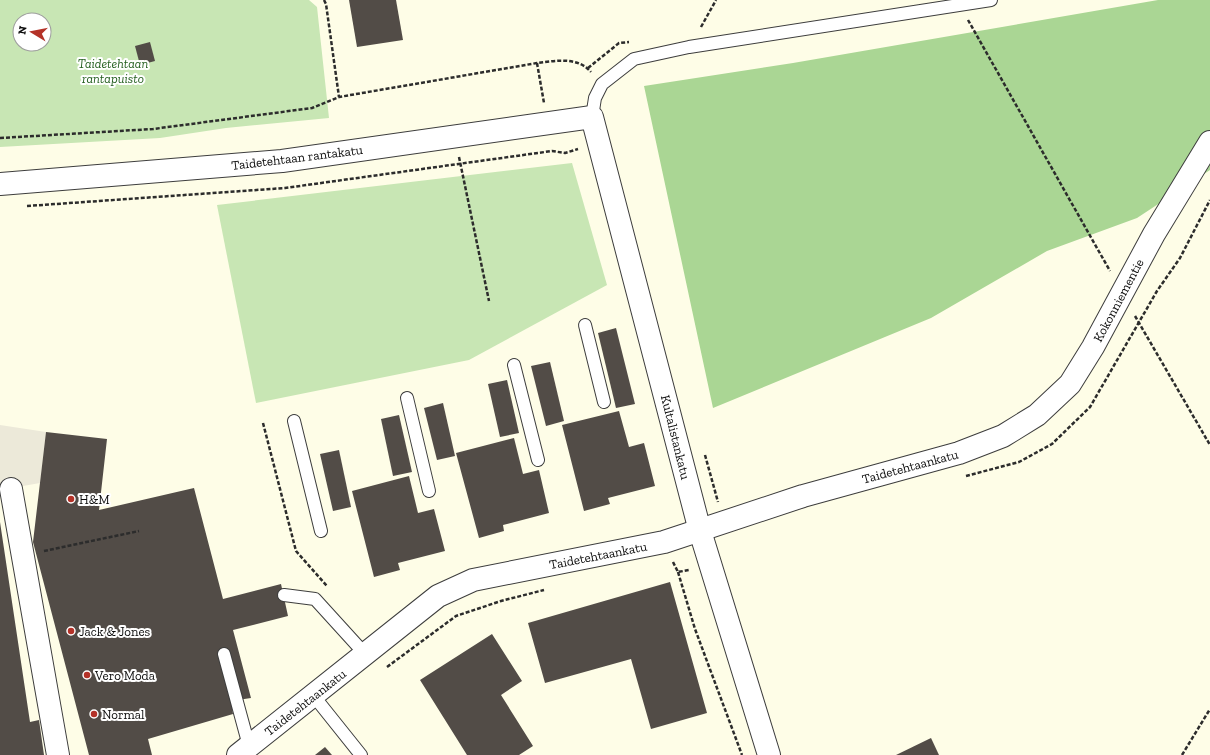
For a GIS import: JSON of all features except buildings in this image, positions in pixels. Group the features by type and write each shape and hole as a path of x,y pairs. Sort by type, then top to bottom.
{"street":[{"name":"Taidetehtaan rantakatu","path":"0,184 282,161 592,117"},
{"name":"Kultalistankatu","path":"592,117 700,532 768,755"},
{"name":"Kokonniementie","path":"1003,436 1038,415 1070,384 1093,347 1122,292 1210,142"},
{"name":"Taidetehtaankatu","path":"243,751 438,596 473,580 664,542 700,532 804,496 959,453 1003,436"},
{"path":"11,489 58,755"}],"lane":[{"path":"592,117 595,98 602,84 634,59 689,47 991,0"},
{"path":"585,325 604,402"},
{"path":"514,365 538,460"},
{"path":"407,398 429,491"},
{"path":"294,421 321,531"},
{"path":"284,595 315,599 365,654"},
{"path":"224,654 243,751"},
{"path":"313,696 360,755"}],"path":[{"path":"324,0 326,4 340,97"},
{"path":"699,31 716,0"},
{"path":"960,5 1210,445"},
{"path":"0,138 154,130 312,108 340,97 537,63 569,60 588,68"},
{"path":"455,136 488,301"},
{"path":"22,555 138,531"},
{"path":"678,572 695,629 742,755"},
{"path":"382,670 456,616 500,601 546,590"},
{"path":"1182,755 1210,709"}],"green space":[{"name":"Taidetehtaan rantapuisto","path":"0,0 309,0 317,7 329,118 226,128 160,138 0,147"},
{"path":"1158,0 1210,0 1210,170 1137,218 1047,251 931,318 713,408 644,86 793,63"},
{"path":"572,163 607,285 469,360 256,403 217,205"}],"shaded area":[{"path":"0,425 46,432 40,483 0,490"}],"place":[{"name":"H&M","path":"71,499"},
{"name":"Jack & Jones","path":"71,631"},
{"name":"Vero Moda","path":"87,675"},
{"name":"Normal","path":"94,714"}]}
